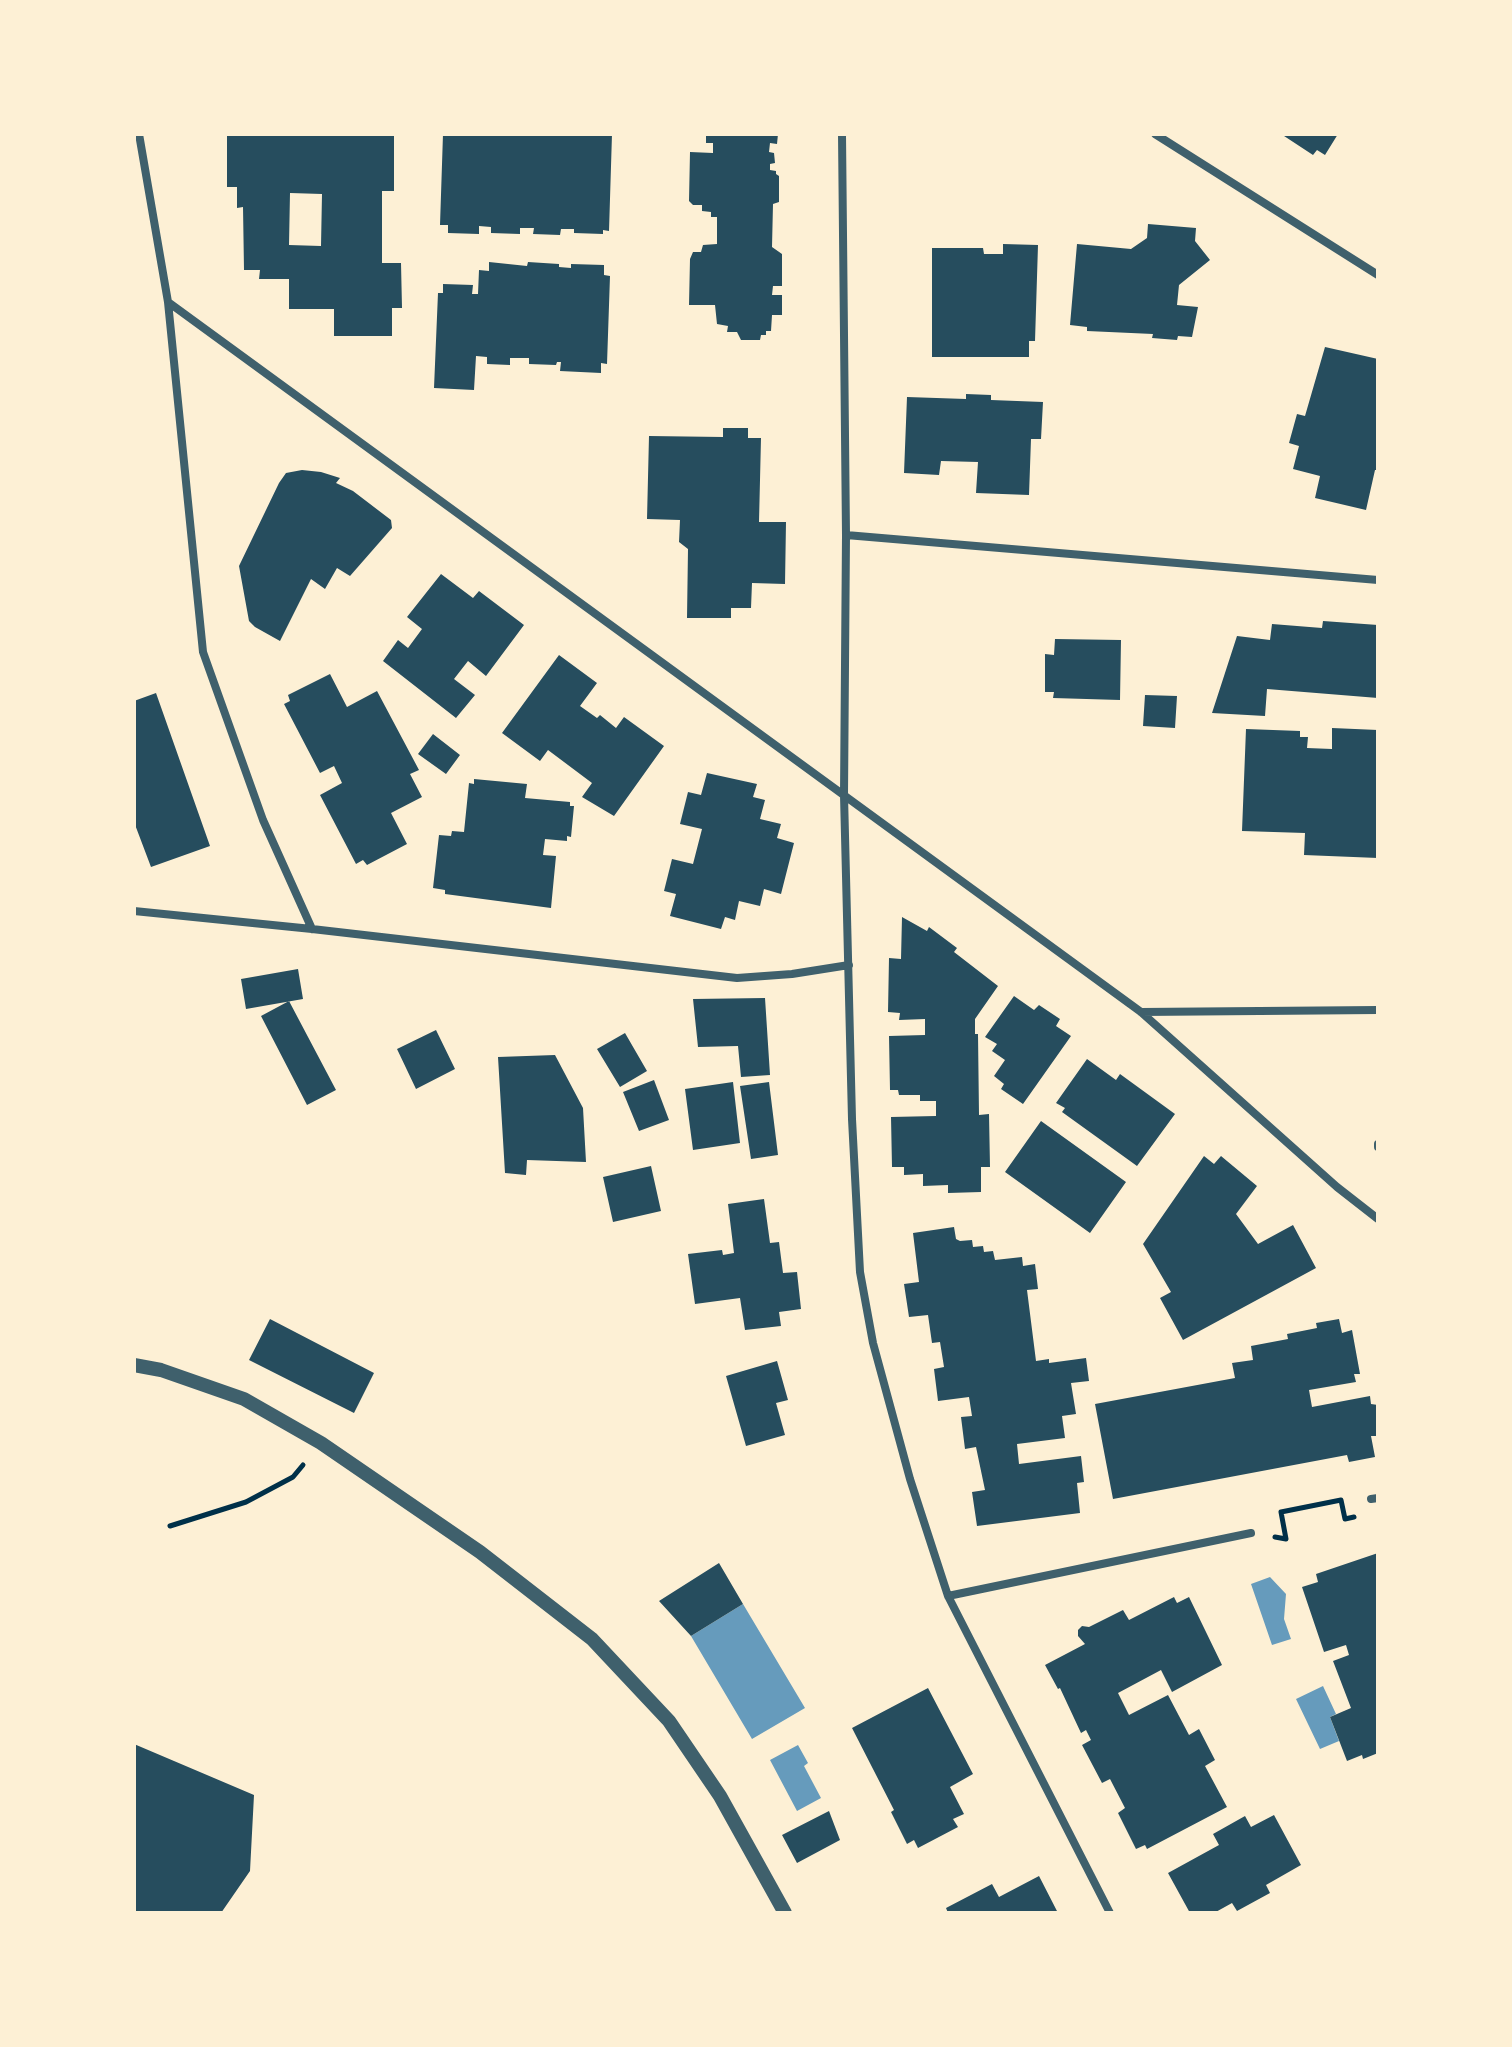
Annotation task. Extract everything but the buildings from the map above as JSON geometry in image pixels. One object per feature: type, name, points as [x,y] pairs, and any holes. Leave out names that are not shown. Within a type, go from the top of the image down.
[{"type":"street","points":[[139,134],[168,302],[203,652],[263,820],[312,929]]},
{"type":"street","points":[[842,134],[846,535],[844,795],[852,1119],[860,1272],[873,1343],[910,1479],[948,1596],[1110,1913]]},
{"type":"street","points":[[1155,134],[1378,275]]},
{"type":"street","points":[[168,302],[1141,1012],[1337,1187],[1378,1219]]},
{"type":"street","points":[[846,535],[1378,580]]},
{"type":"street","points":[[134,911],[737,978],[849,965]]},
{"type":"street","points":[[1141,1012],[1378,1010]]},
{"type":"street","points":[[134,1365],[161,1370],[244,1399],[321,1443],[480,1552],[602,1649],[669,1721],[720,1796],[785,1913]]},
{"type":"street","points":[[948,1596],[1251,1533]]},
{"type":"path","points":[[170,1526],[246,1502],[293,1477],[321,1443]]},
{"type":"path","points":[[1286,1539],[1281,1512],[1341,1500],[1345,1519],[1362,1515]]},
{"type":"water","points":[[1270,1577],[1286,1594],[1284,1619],[1291,1639],[1272,1645],[1251,1584]]},
{"type":"water","points":[[743,1604],[805,1708],[752,1739],[691,1636]]},
{"type":"water","points":[[1323,1686],[1336,1714],[1330,1717],[1339,1741],[1320,1749],[1296,1699]]},
{"type":"water","points":[[798,1745],[808,1763],[804,1766],[821,1798],[797,1811],[770,1760]]}]
